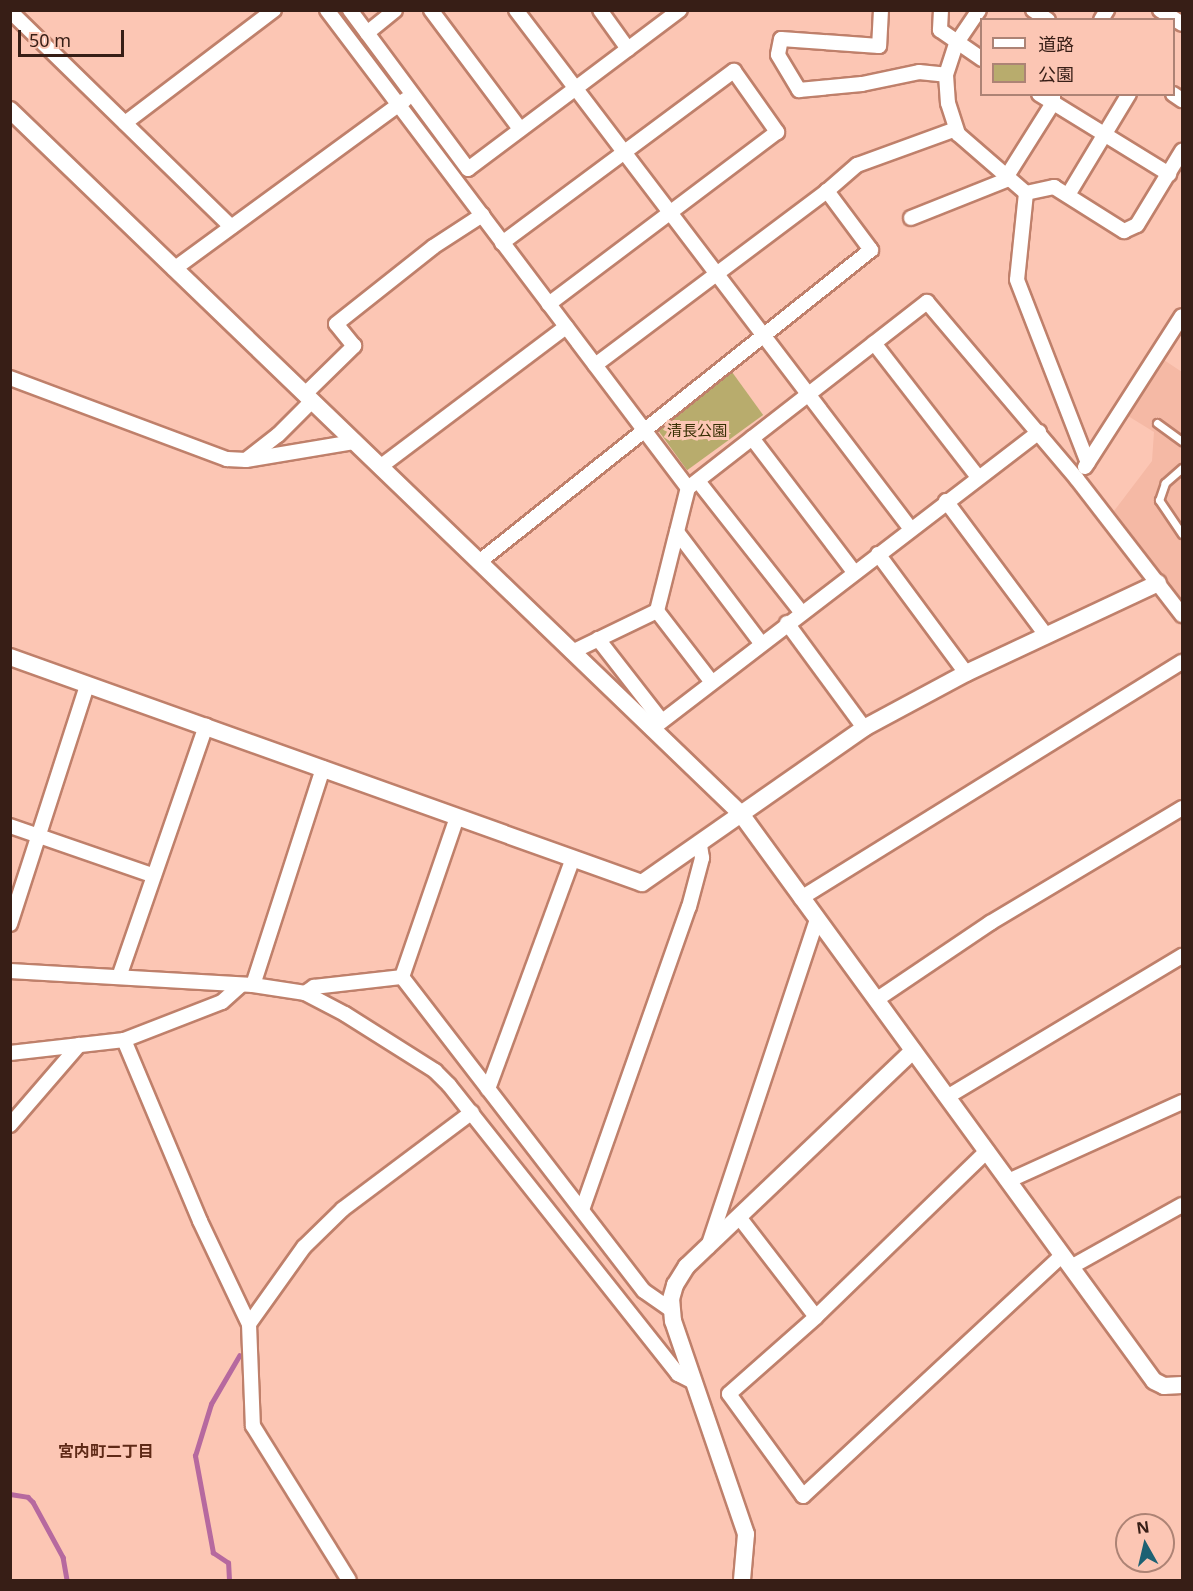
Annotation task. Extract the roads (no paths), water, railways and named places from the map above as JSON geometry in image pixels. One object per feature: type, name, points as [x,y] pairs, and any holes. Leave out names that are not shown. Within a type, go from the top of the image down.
[{"type":"street","points":[[125,123],[274,10]]},
{"type":"street","points":[[327,10],[645,431],[802,613]]},
{"type":"street","points":[[350,10],[468,169],[680,10]]},
{"type":"street","points":[[367,33],[395,10]]},
{"type":"street","points":[[431,10],[520,129]]},
{"type":"street","points":[[516,10],[809,392],[910,528]]},
{"type":"street","points":[[600,10],[628,49]]},
{"type":"street","points":[[881,10],[879,46],[781,39],[778,55],[799,90],[862,84],[919,72],[946,75]]},
{"type":"street","points":[[941,10],[940,30],[956,44],[980,58]]},
{"type":"street","points":[[979,10],[956,44],[946,75],[948,103],[956,129],[1026,193]]},
{"type":"street","points":[[1160,10],[1178,19]]},
{"type":"street","points":[[10,11],[231,226]]},
{"type":"street","points":[[502,243],[734,70],[777,132],[549,304]]},
{"type":"street","points":[[174,269],[412,95]]},
{"type":"street","points":[[1068,195],[1128,96]]},
{"type":"street","points":[[911,218],[1008,177],[1054,99],[1105,135],[1168,174]]},
{"type":"street","points":[[10,110],[572,652],[656,724],[741,814],[1154,1381],[1164,1386],[1182,1385]]},
{"type":"street","points":[[595,365],[720,276],[857,165],[956,129]]},
{"type":"street","points":[[1026,193],[1054,187],[1124,231],[1137,225],[1182,151]]},
{"type":"street","points":[[479,562],[871,250],[827,191]]},
{"type":"street","points":[[1026,193],[1017,280],[1088,463]]},
{"type":"street","points":[[246,460],[278,435],[354,346],[336,324],[433,247],[482,215]]},
{"type":"street","points":[[657,611],[677,532],[693,485],[927,302],[1039,432],[1182,615]]},
{"type":"street","points":[[1077,479],[1182,315]]},
{"type":"street","points":[[380,466],[566,327]]},
{"type":"street","points":[[874,343],[978,477]]},
{"type":"street","points":[[10,378],[227,459],[246,460],[354,442]]},
{"type":"street","points":[[656,724],[910,528],[1039,432]]},
{"type":"street","points":[[752,438],[854,572]]},
{"type":"street","points":[[946,501],[1046,635]]},
{"type":"street","points":[[677,532],[761,643]]},
{"type":"street","points":[[878,554],[966,673]]},
{"type":"street","points":[[10,657],[642,883],[700,846],[741,814],[864,728],[966,673],[1158,583]]},
{"type":"street","points":[[572,652],[657,611]]},
{"type":"street","points":[[657,611],[711,681]]},
{"type":"street","points":[[787,623],[864,728]]},
{"type":"street","points":[[598,639],[656,724]]},
{"type":"street","points":[[801,898],[1182,662]]},
{"type":"street","points":[[10,924],[87,685]]},
{"type":"street","points":[[119,977],[206,726]]},
{"type":"street","points":[[10,1053],[124,1040],[222,1002],[246,986],[323,768]]},
{"type":"street","points":[[876,1000],[990,923],[1182,808]]},
{"type":"street","points":[[402,977],[457,817]]},
{"type":"street","points":[[10,826],[154,876]]},
{"type":"street","points":[[582,1210],[689,907],[702,858],[700,846]]},
{"type":"street","points":[[488,1089],[573,858]]},
{"type":"street","points":[[707,1247],[817,919]]},
{"type":"street","points":[[947,1098],[1182,956]]},
{"type":"street","points":[[10,971],[246,986],[305,993],[435,1071],[472,1112],[678,1374],[692,1381]]},
{"type":"street","points":[[305,993],[314,987],[402,977]]},
{"type":"street","points":[[402,977],[644,1291],[670,1309]]},
{"type":"street","points":[[124,1040],[200,1221],[249,1324],[253,1426],[349,1581]]},
{"type":"street","points":[[10,1125],[79,1045]]},
{"type":"street","points":[[742,1581],[746,1534],[692,1381],[670,1309],[678,1277],[913,1051]]},
{"type":"street","points":[[1008,1181],[1182,1102]]},
{"type":"street","points":[[249,1324],[304,1247],[343,1209],[472,1112]]},
{"type":"street","points":[[987,1151],[816,1317],[729,1394],[803,1496],[1067,1261],[1182,1205]]},
{"type":"street","points":[[739,1217],[816,1317]]},
{"type":"lane","points":[[1157,423],[1182,441]]},
{"type":"lane","points":[[1182,468],[1165,483],[1159,500],[1182,534]]},
{"type":"waterway","points":[[229,1580],[228,1563],[213,1553],[195,1456],[211,1404],[239,1356]]},
{"type":"waterway","points":[[10,1494],[28,1497],[33,1502],[63,1557],[67,1580]]},
{"type":"district","name":"宮内町二丁目","points":[[106,1451]]},
{"type":"park label","name":"清長公園","points":[[697,431]]}]
